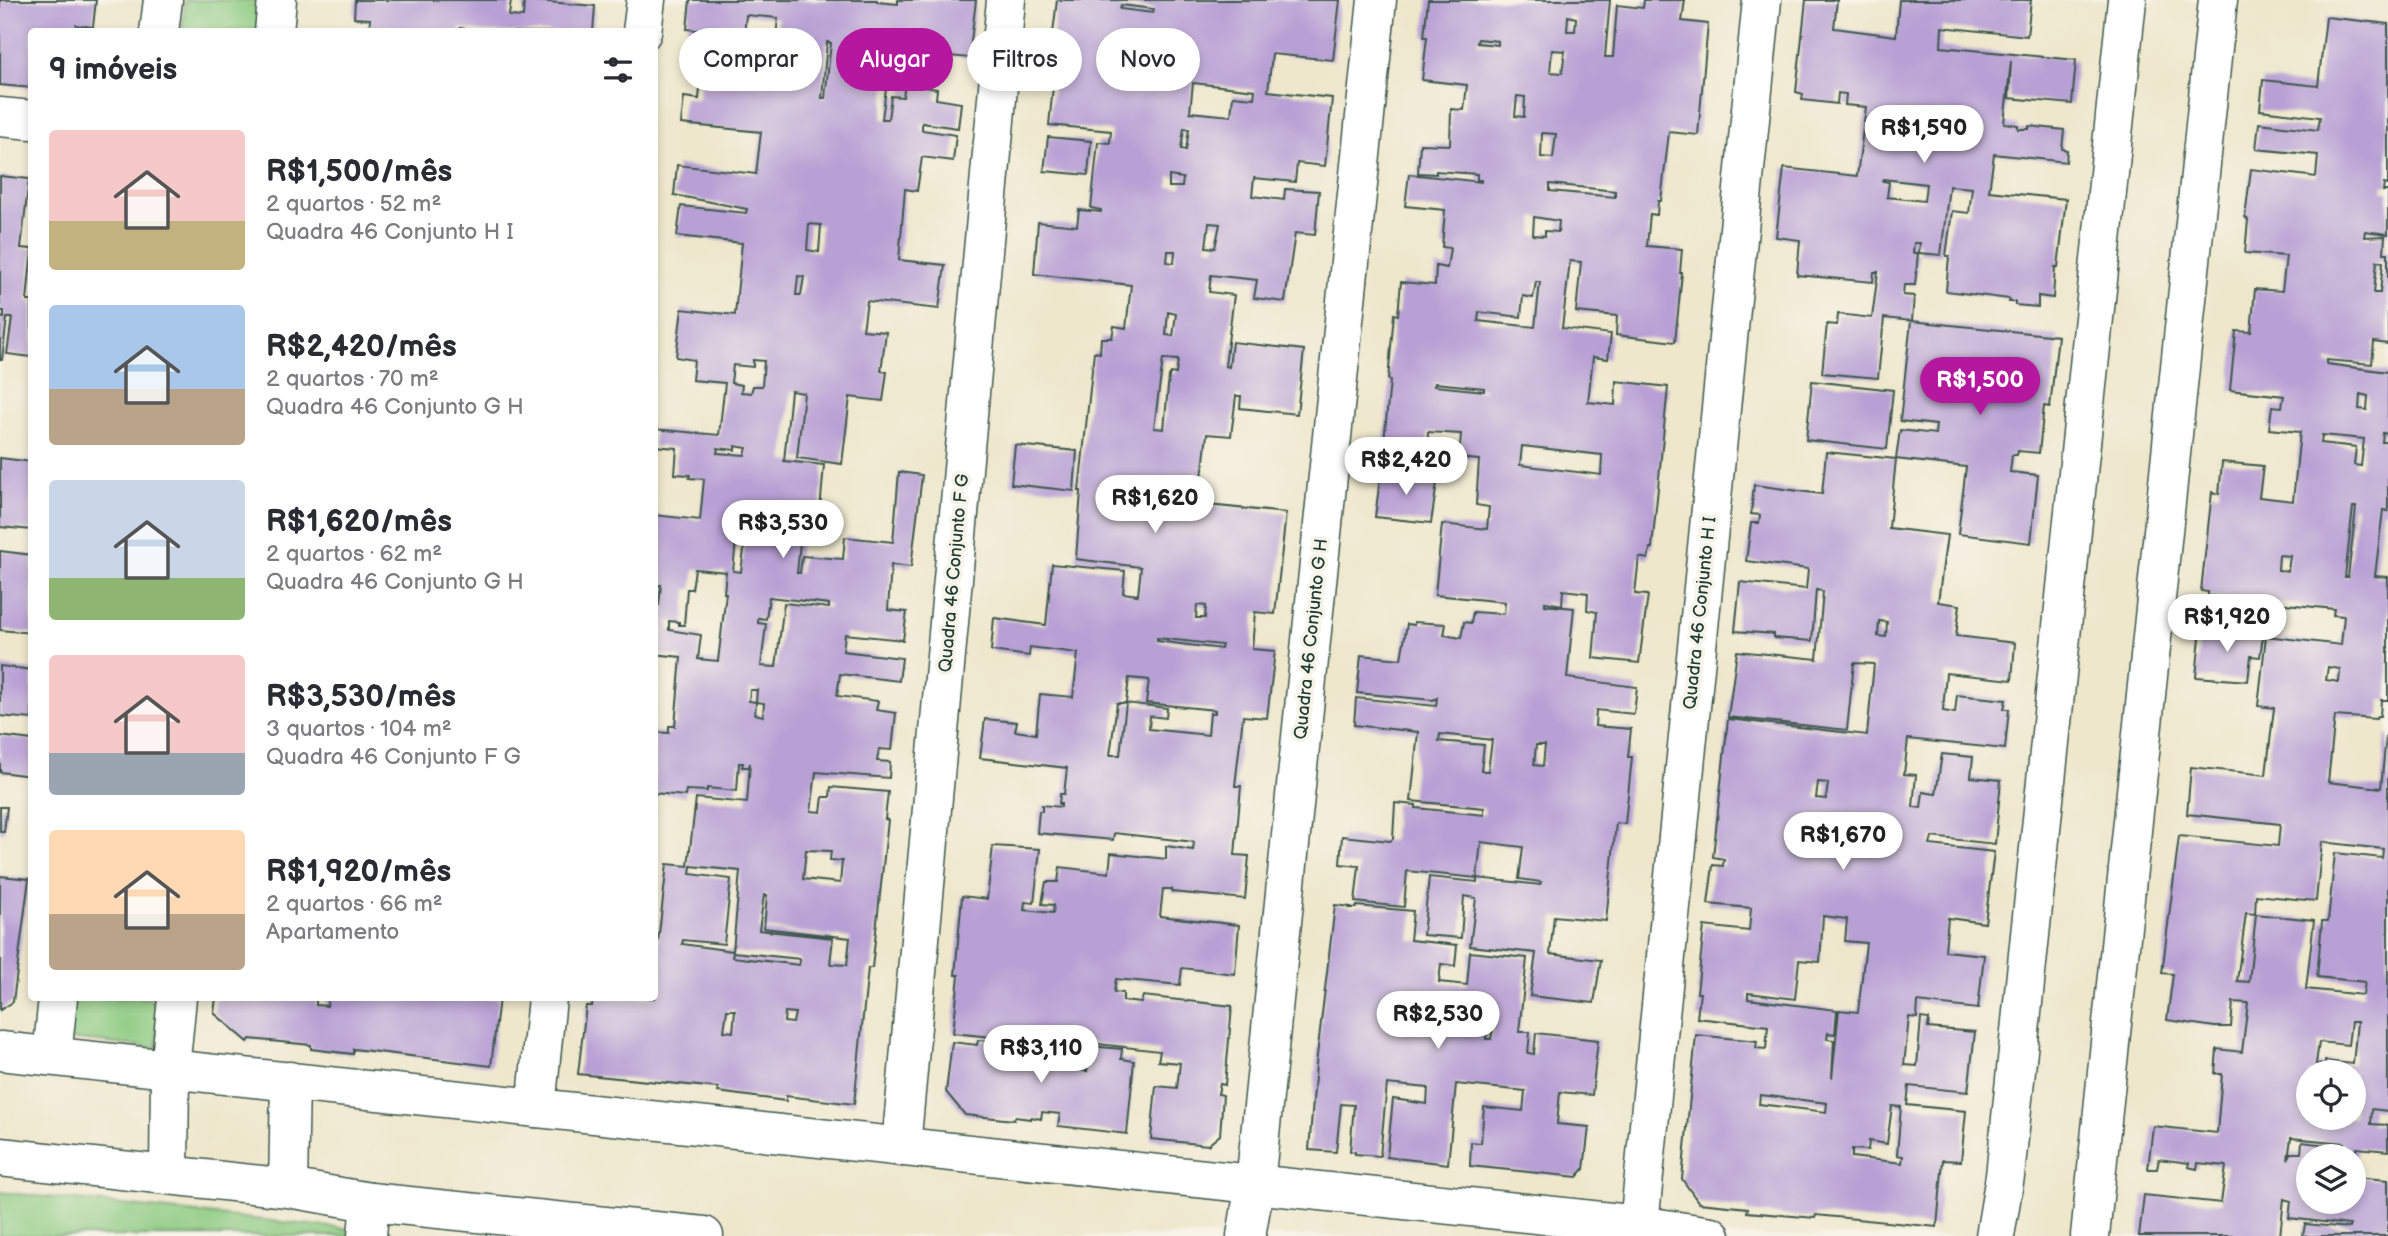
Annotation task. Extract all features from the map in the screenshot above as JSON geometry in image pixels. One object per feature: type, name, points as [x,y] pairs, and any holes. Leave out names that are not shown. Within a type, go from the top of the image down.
[{"type":"street","points":[[160,28],[163,0]]},
{"type":"street","points":[[274,28],[277,0]]},
{"type":"street","points":[[642,28],[646,0]]},
{"type":"street","name":"Quadra 46 Conjunto F G","points":[[901,1147],[1006,0]]},
{"type":"street","name":"Quadra 46 Conjunto G H","points":[[1246,1236],[1255,1184],[1377,0]]},
{"type":"street","name":"Quadra 46 Conjunto H I","points":[[1639,1225],[1762,0]]},
{"type":"street","points":[[1995,1236],[2007,1163],[2127,0]]},
{"type":"street","points":[[2090,1236],[2218,0]]},
{"type":"street","points":[[0,117],[28,120]]},
{"type":"street","points":[[52,1056],[58,1001]]},
{"type":"street","points":[[169,1175],[170,1069],[177,1001]]},
{"type":"street","points":[[536,1108],[547,1001]]},
{"type":"street","points":[[0,1051],[1639,1225],[1711,1236]]},
{"type":"street","points":[[288,1188],[290,1082]]},
{"type":"street","points":[[0,1157],[288,1188],[369,1219],[704,1236]]},
{"type":"green space","points":[[185,0],[262,0],[259,28],[182,28]]},
{"type":"green space","points":[[73,1001],[161,1001],[156,1048],[68,1039]]},
{"type":"green space","points":[[0,1192],[414,1236],[0,1236]]},
{"type":"building","points":[[0,0],[96,0],[93,27],[76,25],[76,28],[28,28],[28,88],[0,85]]},
{"type":"building","points":[[355,0],[511,0],[509,16],[523,17],[524,0],[595,6],[593,28],[369,28],[370,19],[354,18]]},
{"type":"building","points":[[690,0],[877,0],[898,4],[898,0],[976,0],[973,28],[967,28],[967,58],[953,56],[953,28],[836,28],[836,91],[886,91],[882,119],[888,119],[891,96],[903,97],[904,91],[937,91],[936,99],[961,103],[958,128],[922,123],[922,130],[956,135],[953,161],[922,157],[917,191],[905,189],[899,260],[945,265],[939,309],[867,301],[863,330],[886,332],[881,371],[887,372],[883,401],[850,397],[842,464],[797,458],[804,393],[791,391],[784,461],[824,465],[818,533],[801,532],[797,573],[800,573],[802,556],[843,559],[845,537],[893,542],[899,472],[922,475],[911,567],[891,565],[888,610],[907,612],[903,640],[845,634],[843,651],[902,658],[899,681],[840,674],[837,696],[878,701],[876,710],[896,713],[892,750],[879,749],[877,761],[890,762],[889,778],[816,772],[811,811],[821,812],[823,797],[830,797],[831,787],[888,792],[885,819],[888,820],[872,968],[868,968],[854,1104],[786,1096],[786,1101],[718,1092],[718,1088],[578,1074],[586,1006],[592,1006],[593,1001],[658,1001],[658,942],[667,864],[688,866],[696,798],[747,803],[750,763],[749,767],[742,767],[743,763],[739,763],[737,791],[707,788],[707,791],[686,790],[685,796],[658,793],[658,732],[669,733],[669,726],[675,726],[681,657],[658,654],[658,605],[661,585],[658,585],[658,515],[700,520],[704,479],[675,474],[677,448],[658,446],[658,429],[719,435],[725,383],[692,380],[694,360],[676,357],[682,309],[735,315],[742,243],[677,236],[681,206],[746,213],[747,209],[674,195],[677,165],[756,174],[761,132],[681,124],[684,97],[699,99],[700,91],[822,91],[822,28],[777,28],[778,18],[746,15],[745,28],[687,28]],"holes":[[[827,42],[831,43],[825,98],[822,98]],[[809,224],[821,225],[819,252],[807,250]],[[798,276],[804,277],[801,295],[796,295]],[[753,360],[764,361],[762,386],[753,386],[751,393],[741,392],[742,385],[731,383],[733,365],[753,367]],[[735,446],[747,448],[745,455],[717,453],[718,448],[735,450]],[[736,541],[745,543],[741,572],[733,571]],[[695,569],[726,572],[718,661],[698,659],[701,635],[669,630],[669,621],[684,625],[687,589],[692,589]],[[769,597],[829,604],[829,608],[784,603],[776,667],[761,666],[766,624],[758,623],[758,618],[766,619]],[[750,690],[757,690],[756,702],[749,701]],[[756,702],[764,703],[763,716],[755,714]],[[806,850],[831,851],[830,860],[842,861],[840,883],[803,879]],[[691,866],[740,871],[733,951],[682,944],[683,940],[724,944],[731,879],[690,874]],[[764,895],[767,895],[764,928],[850,938],[847,965],[830,964],[833,938],[759,930]],[[733,952],[800,959],[799,965],[732,957]],[[727,1010],[735,1010],[733,1032],[724,1031]],[[785,1012],[795,1013],[793,1023],[784,1022]]]},
{"type":"building","points":[[1057,0],[1340,0],[1333,60],[1272,54],[1268,91],[1332,98],[1325,166],[1297,163],[1295,182],[1254,178],[1252,196],[1284,200],[1285,189],[1319,191],[1315,235],[1295,233],[1285,302],[1254,298],[1257,280],[1211,275],[1209,292],[1234,295],[1225,366],[1229,367],[1232,342],[1304,350],[1297,414],[1240,408],[1241,396],[1236,396],[1231,436],[1207,434],[1199,504],[1286,513],[1275,614],[1255,612],[1252,649],[1275,651],[1267,718],[1243,716],[1235,786],[1241,786],[1235,855],[1249,856],[1245,899],[1163,889],[1160,916],[1239,925],[1235,974],[1182,968],[1180,985],[1116,979],[1114,992],[1123,993],[1123,1001],[1141,1003],[1143,996],[1232,1006],[1225,1085],[1220,1084],[1218,1094],[1223,1095],[1220,1135],[1208,1145],[1151,1139],[1156,1086],[1177,1088],[1180,1063],[1158,1061],[1160,1051],[1090,1043],[1089,1047],[953,1033],[959,975],[955,975],[962,896],[987,899],[993,846],[1040,849],[1034,903],[1025,902],[1024,910],[1053,913],[1054,905],[1042,904],[1046,882],[1058,882],[1060,867],[1109,873],[1111,853],[1166,859],[1166,846],[1193,850],[1194,842],[1114,833],[1113,840],[1037,833],[1042,805],[1061,807],[1060,794],[1064,794],[1067,768],[980,758],[985,719],[1017,722],[1015,731],[1036,734],[1040,694],[1073,697],[1078,653],[1030,647],[1029,656],[991,651],[994,618],[1046,625],[1052,564],[1125,571],[1123,593],[1138,595],[1141,567],[1076,559],[1079,491],[1094,352],[1100,353],[1101,338],[1112,338],[1114,326],[1126,328],[1131,285],[1034,274],[1038,222],[1077,226],[1079,210],[1101,212],[1091,208],[1098,142],[1110,143],[1111,131],[1049,125],[1053,91],[1082,91],[1082,28],[1054,28]],"holes":[[[1121,5],[1154,9],[1153,13],[1120,9]],[[1184,128],[1189,129],[1186,150],[1181,149]],[[1169,176],[1183,178],[1182,187],[1169,187]],[[1209,223],[1220,224],[1215,248],[1206,247]],[[1168,251],[1175,251],[1174,263],[1167,262]],[[1168,312],[1176,314],[1173,336],[1166,335]],[[1163,359],[1178,360],[1176,374],[1171,373],[1169,376],[1164,429],[1154,428]],[[1197,605],[1206,606],[1205,618],[1196,618]],[[1157,638],[1222,645],[1221,649],[1157,641]],[[1129,678],[1149,680],[1146,703],[1215,710],[1215,713],[1210,713],[1208,735],[1149,729],[1150,716],[1166,718],[1167,708],[1126,703]],[[1117,703],[1126,703],[1120,755],[1110,755]]]},
{"type":"building","points":[[1428,0],[1610,0],[1605,57],[1613,57],[1617,5],[1643,8],[1644,0],[1685,0],[1682,21],[1708,24],[1698,135],[1669,132],[1661,201],[1658,201],[1657,215],[1650,214],[1647,246],[1682,249],[1675,342],[1616,335],[1617,316],[1576,312],[1581,262],[1570,261],[1562,328],[1611,334],[1608,359],[1593,357],[1588,402],[1615,405],[1616,381],[1668,387],[1652,548],[1648,559],[1639,557],[1635,594],[1648,595],[1639,663],[1593,658],[1597,612],[1587,610],[1588,593],[1563,590],[1562,605],[1545,602],[1545,605],[1574,608],[1567,678],[1637,687],[1634,714],[1596,710],[1595,726],[1631,729],[1628,757],[1632,757],[1625,824],[1616,823],[1606,921],[1554,916],[1550,954],[1601,960],[1594,1003],[1530,996],[1536,953],[1470,946],[1476,898],[1464,896],[1461,938],[1423,935],[1429,877],[1477,882],[1477,878],[1407,871],[1404,907],[1355,902],[1359,866],[1340,864],[1342,836],[1390,841],[1393,839],[1395,803],[1416,805],[1416,808],[1484,815],[1484,808],[1411,801],[1418,732],[1354,725],[1356,698],[1436,706],[1437,698],[1433,700],[1357,693],[1361,655],[1401,659],[1407,624],[1446,624],[1444,635],[1461,638],[1464,622],[1471,623],[1473,612],[1504,614],[1505,602],[1435,595],[1442,524],[1487,529],[1489,507],[1476,505],[1479,460],[1459,458],[1461,434],[1428,432],[1427,455],[1383,452],[1394,314],[1398,315],[1401,282],[1435,285],[1436,266],[1447,268],[1450,248],[1442,247],[1445,210],[1405,206],[1409,174],[1481,182],[1477,180],[1477,174],[1436,171],[1436,174],[1418,173],[1420,144],[1450,145],[1451,109],[1464,110],[1467,85],[1422,80],[1427,37],[1424,37]],"holes":[[[1568,16],[1576,18],[1575,31],[1567,31]],[[1478,39],[1498,41],[1498,45],[1477,43]],[[1552,50],[1565,51],[1562,73],[1550,72]],[[1517,96],[1525,97],[1524,117],[1515,116]],[[1542,133],[1556,134],[1553,158],[1541,157]],[[1550,184],[1615,191],[1615,197],[1550,191]],[[1534,217],[1559,221],[1558,232],[1545,231],[1545,236],[1533,235]],[[1536,282],[1540,282],[1535,327],[1478,321],[1479,312],[1521,317],[1523,296],[1533,298]],[[1435,383],[1484,388],[1484,391],[1434,386]],[[1522,446],[1602,455],[1601,475],[1520,465]],[[1440,734],[1492,740],[1488,771],[1481,771],[1484,745],[1439,741]],[[1536,745],[1545,745],[1543,766],[1534,765]],[[1481,842],[1523,847],[1519,879],[1541,882],[1540,885],[1477,878]]]},
{"type":"building","points":[[1806,0],[1837,0],[1834,28],[1896,36],[1899,0],[2031,0],[2027,36],[1942,27],[1941,47],[2076,60],[2072,104],[2009,98],[2011,61],[2004,123],[2018,125],[2018,129],[2029,129],[2029,126],[2064,130],[2062,149],[2067,150],[2066,162],[1994,154],[1989,191],[2066,199],[2053,298],[2038,296],[2038,307],[2015,305],[2015,302],[2009,302],[2010,299],[1946,291],[1949,256],[1946,256],[1952,211],[1969,213],[1972,188],[1949,186],[1941,255],[1919,253],[1920,243],[1914,243],[1913,253],[1918,253],[1915,285],[1904,285],[1903,295],[1914,296],[1912,321],[1884,318],[1878,378],[1822,373],[1827,324],[1837,325],[1838,314],[1872,318],[1878,272],[1874,272],[1873,282],[1797,275],[1800,240],[1776,237],[1784,168],[1857,176],[1866,107],[1845,105],[1846,94],[1838,93],[1837,104],[1802,100],[1803,94],[1796,92]],"holes":[[[1882,181],[1926,184],[1924,201],[1887,197],[1889,182]]]},
{"type":"building","points":[[2326,17],[2388,24],[2388,185],[2384,184],[2383,191],[2388,191],[2388,234],[2365,231],[2364,237],[2385,236],[2384,253],[2388,253],[2388,344],[2374,342],[2372,364],[2327,360],[2327,364],[2388,372],[2388,434],[2383,433],[2382,442],[2388,442],[2388,511],[2383,510],[2375,576],[2388,577],[2388,700],[2381,700],[2380,716],[2376,719],[2335,716],[2328,782],[2381,788],[2388,736],[2388,1111],[2372,1109],[2371,1124],[2388,1125],[2388,1151],[2366,1149],[2366,1144],[2291,1138],[2288,1160],[2291,1153],[2296,1153],[2296,1214],[2366,1214],[2366,1178],[2388,1180],[2388,1236],[2303,1236],[2305,1224],[2349,1228],[2350,1225],[2289,1218],[2291,1201],[2284,1199],[2280,1236],[2139,1236],[2144,1195],[2221,1203],[2226,1166],[2198,1163],[2197,1169],[2188,1167],[2189,1163],[2159,1159],[2157,1169],[2148,1169],[2153,1126],[2217,1133],[2222,1074],[2215,1074],[2217,1049],[2242,1052],[2248,1003],[2233,1002],[2231,1027],[2167,1020],[2173,974],[2162,973],[2179,836],[2278,846],[2280,824],[2187,814],[2191,767],[2266,775],[2274,708],[2258,706],[2266,636],[2341,645],[2344,616],[2333,615],[2334,609],[2208,596],[2208,592],[2201,591],[2212,492],[2219,494],[2222,462],[2263,466],[2259,497],[2293,501],[2300,432],[2269,429],[2272,406],[2282,407],[2284,396],[2230,390],[2236,331],[2251,332],[2255,289],[2282,291],[2286,256],[2245,253],[2248,220],[2245,217],[2251,169],[2316,177],[2318,155],[2256,149],[2259,123],[2318,130],[2320,117],[2260,110],[2263,80],[2318,86]],"holes":[[[2377,261],[2383,262],[2380,293],[2374,293]],[[2360,394],[2368,396],[2367,410],[2359,409]],[[2322,435],[2364,439],[2361,466],[2354,465],[2356,447],[2321,443]],[[2353,507],[2356,507],[2348,577],[2345,577]],[[2279,555],[2290,556],[2288,571],[2278,570]],[[2328,667],[2340,669],[2339,682],[2326,680]],[[2322,842],[2383,849],[2382,858],[2335,853],[2328,921],[2322,921],[2317,977],[2365,982],[2363,995],[2306,989],[2314,920],[2256,914],[2249,982],[2237,981],[2246,913],[2255,914],[2256,895],[2316,901]]]},
{"type":"building","points":[[1048,137],[1091,141],[1088,175],[1044,171]]},
{"type":"building","points":[[0,176],[28,179],[21,248],[28,249],[28,357],[7,354],[12,318],[7,318],[0,360],[0,317],[4,318],[4,311],[0,311]]},
{"type":"building","points":[[1911,321],[2058,336],[2050,407],[2044,406],[2039,453],[2018,451],[2017,455],[2012,455],[2010,472],[2038,475],[2031,543],[1958,534],[1966,467],[1896,459],[1900,430],[1935,434],[1936,425],[1900,421]]},
{"type":"building","points":[[1812,381],[1893,390],[1887,449],[1806,440]]},
{"type":"building","points":[[1015,445],[1077,451],[1074,491],[1011,484]]},
{"type":"building","points":[[1826,452],[1896,459],[1889,528],[1947,535],[1938,602],[1960,605],[1956,636],[2015,643],[2012,680],[1946,673],[1943,711],[1955,713],[1957,695],[2006,700],[2004,709],[2009,709],[2005,749],[1908,739],[1904,774],[1916,775],[1913,807],[1921,808],[1923,792],[1936,794],[1942,754],[1973,757],[1971,777],[2001,780],[1995,844],[1932,837],[1930,845],[1994,852],[1985,923],[1948,918],[1945,951],[1984,955],[1978,1009],[1918,1002],[1917,1018],[1909,1017],[1904,1065],[1917,1066],[1921,1018],[1929,1019],[1928,1028],[1975,1032],[1968,1092],[1909,1086],[1907,1105],[1966,1111],[1961,1161],[1943,1160],[1937,1227],[1816,1215],[1815,1218],[1747,1212],[1748,1208],[1699,1203],[1682,1179],[1696,1035],[1757,1041],[1756,1048],[1766,1049],[1768,1026],[1697,1018],[1704,926],[1749,931],[1751,908],[1708,904],[1713,865],[1723,866],[1724,859],[1713,857],[1728,719],[1867,735],[1874,664],[1854,663],[1847,730],[1728,717],[1737,651],[1817,659],[1823,591],[1816,590],[1812,641],[1735,631],[1740,582],[1806,589],[1808,569],[1746,561],[1751,523],[1759,523],[1760,515],[1751,514],[1754,485],[1822,494]],"holes":[[[1879,621],[1887,622],[1886,637],[1878,636]],[[1818,782],[1828,783],[1826,799],[1816,798]],[[1824,832],[1856,835],[1855,843],[1823,840]],[[1823,916],[1847,919],[1845,941],[1866,943],[1858,1012],[1839,1010],[1832,1078],[1834,1040],[1827,1039],[1828,1033],[1835,1034],[1837,1010],[1748,999],[1748,993],[1795,999],[1799,960],[1820,962]],[[1760,1095],[1827,1103],[1826,1112],[1759,1104]],[[1892,1106],[1901,1107],[1897,1155],[1903,1156],[1902,1163],[1852,1157],[1852,1149],[1868,1150],[1869,1141],[1887,1144]]]},
{"type":"building","points":[[0,458],[28,462],[28,530],[0,527]]},
{"type":"building","points":[[1381,471],[1438,476],[1431,523],[1375,517]]},
{"type":"building","points":[[0,551],[28,554],[28,633],[0,630]]},
{"type":"building","points":[[2201,628],[2263,636],[2260,657],[2251,656],[2248,681],[2196,677]]},
{"type":"building","points":[[0,666],[28,670],[28,719],[0,716]]},
{"type":"building","points":[[0,736],[28,740],[28,776],[0,772]]},
{"type":"building","points":[[0,807],[7,807],[4,832],[0,832]]},
{"type":"building","points":[[0,876],[28,879],[13,1002],[0,1010]]},
{"type":"building","points":[[1335,905],[1413,911],[1410,940],[1457,945],[1455,966],[1441,964],[1439,982],[1467,985],[1470,952],[1527,958],[1519,1032],[1530,1032],[1528,1053],[1534,1054],[1536,1033],[1598,1040],[1592,1095],[1560,1092],[1557,1124],[1589,1127],[1584,1169],[1577,1177],[1470,1166],[1471,1142],[1481,1143],[1484,1107],[1523,1111],[1525,1091],[1456,1084],[1448,1164],[1387,1157],[1393,1099],[1427,1104],[1428,1088],[1387,1084],[1380,1156],[1355,1154],[1350,1151],[1354,1105],[1341,1104],[1336,1152],[1309,1150],[1316,1064]],"holes":[[[1420,1022],[1439,1024],[1438,1032],[1419,1029]],[[1487,1028],[1493,1028],[1491,1039],[1486,1039]]]},
{"type":"building","points":[[216,1001],[316,1001],[316,1005],[327,1006],[328,1001],[499,1001],[491,1066],[353,1049],[353,1054],[311,1049],[311,1045],[250,1039],[248,1042],[214,1013]]},
{"type":"building","points":[[978,1040],[1022,1044],[1022,1051],[1066,1054],[1065,1068],[1087,1071],[1089,1046],[1122,1049],[1121,1059],[1134,1061],[1127,1134],[1058,1126],[1060,1114],[1042,1112],[1041,1119],[1015,1117],[1014,1120],[965,1115],[946,1092],[952,1042],[977,1045]]}]
